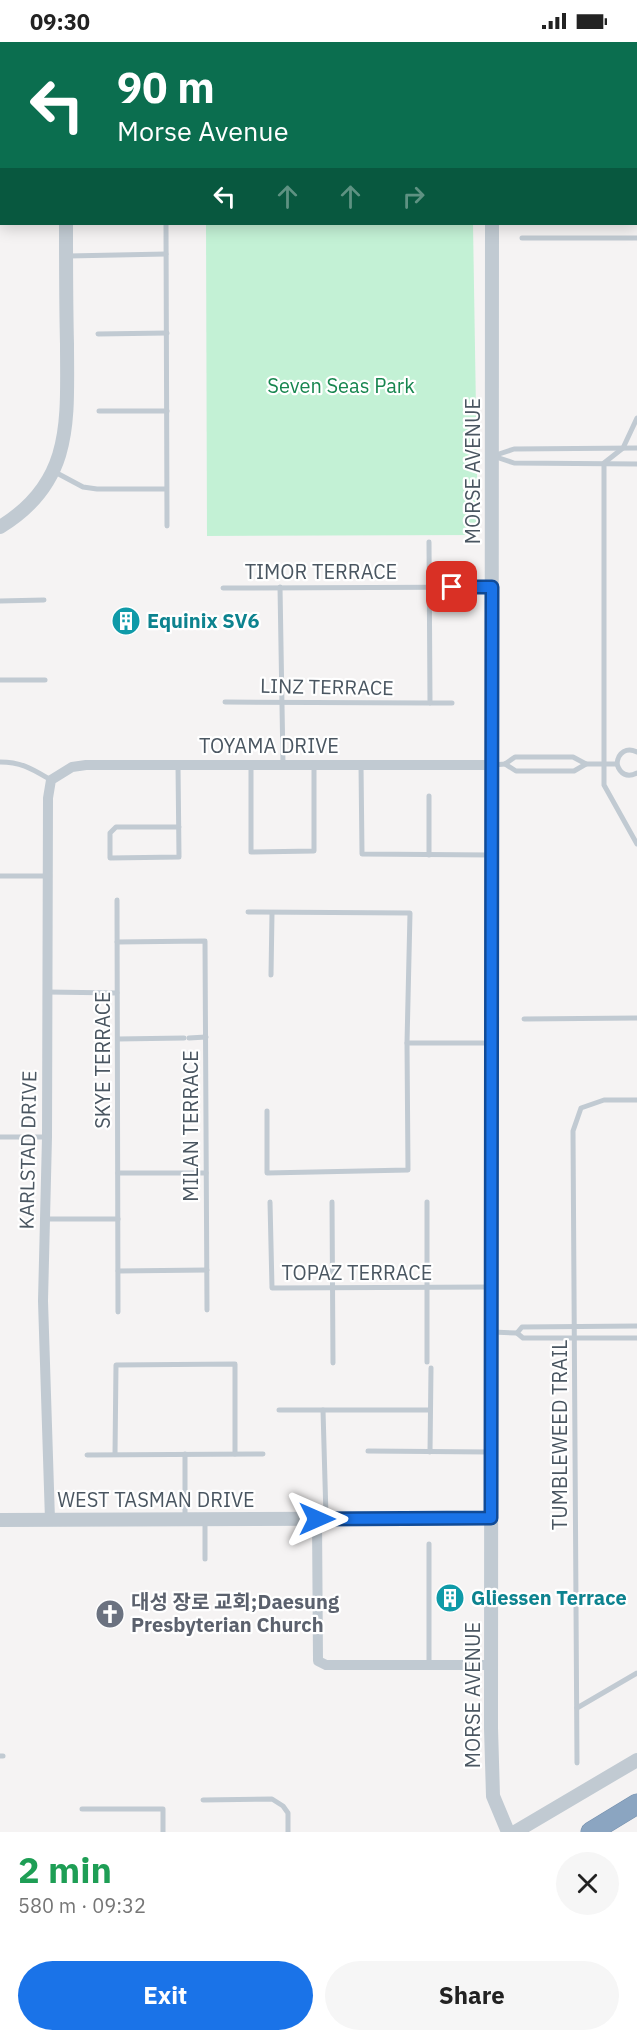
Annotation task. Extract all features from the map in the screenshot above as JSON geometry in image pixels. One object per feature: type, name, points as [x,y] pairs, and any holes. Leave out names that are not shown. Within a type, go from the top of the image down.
[{"type":"highway","points":[[591,1832],[637,1804]]},
{"type":"street","points":[[0,527],[30,504],[53,471],[64,440],[66,423],[66,225]]},
{"type":"street","name":"MORSE AVENUE","points":[[492,225],[492,587],[498,765],[492,855],[493,1796],[508,1832]]},
{"type":"street","name":"TOYAMA DRIVE","points":[[51,780],[72,767],[86,765],[498,765]]},
{"type":"street","name":"KARLSTAD DRIVE","points":[[50,1520],[43,1301],[47,1137],[48,798],[51,780]]},
{"type":"street","name":"WEST TASMAN DRIVE","points":[[0,1520],[491,1518]]},
{"type":"street","points":[[321,1519],[318,1661],[326,1665],[492,1665]]},
{"type":"street","points":[[515,1832],[637,1760]]},
{"type":"lane","points":[[166,225],[167,526]]},
{"type":"lane","points":[[522,238],[637,238]]},
{"type":"lane","points":[[66,256],[166,254]]},
{"type":"lane","points":[[98,334],[167,333]]},
{"type":"lane","points":[[99,411],[167,411]]},
{"type":"lane","points":[[604,463],[622,448],[637,418]]},
{"type":"lane","points":[[493,456],[514,449],[637,448]]},
{"type":"lane","points":[[493,456],[514,463],[637,464]]},
{"type":"lane","points":[[604,463],[604,784],[637,844]]},
{"type":"lane","points":[[53,471],[83,487],[166,489]]},
{"type":"lane","points":[[429,542],[430,703]]},
{"type":"lane","points":[[280,587],[283,764]]},
{"type":"lane","name":"TIMOR TERRACE","points":[[223,588],[492,587]]},
{"type":"lane","points":[[0,601],[44,600]]},
{"type":"lane","points":[[0,681],[45,680]]},
{"type":"lane","name":"LINZ TERRACE","points":[[225,702],[282,700],[452,703]]},
{"type":"lane","points":[[637,752],[630,750],[623,752],[619,755],[617,764],[620,772],[628,776],[637,773]]},
{"type":"lane","points":[[498,765],[515,757],[573,757],[586,764]]},
{"type":"lane","points":[[0,762],[15,762],[24,765],[51,780]]},
{"type":"lane","points":[[251,764],[251,852],[282,852],[314,851],[314,764]]},
{"type":"lane","points":[[361,764],[362,854],[492,855]]},
{"type":"lane","points":[[498,765],[516,771],[574,771],[586,764],[617,764]]},
{"type":"lane","points":[[178,765],[179,827],[179,857],[110,858],[110,833],[116,827],[179,827]]},
{"type":"lane","points":[[429,796],[429,855]]},
{"type":"lane","points":[[0,876],[48,876]]},
{"type":"lane","name":"SKYE TERRACE","points":[[117,900],[118,1312]]},
{"type":"lane","points":[[248,912],[410,913],[407,1043],[408,1170],[267,1173],[267,1111]]},
{"type":"lane","points":[[271,975],[272,913]]},
{"type":"lane","name":"MILAN TERRACE","points":[[117,942],[205,941],[207,1310]]},
{"type":"lane","points":[[46,992],[117,993]]},
{"type":"lane","points":[[524,1019],[637,1018]]},
{"type":"lane","points":[[118,1038],[206,1037]]},
{"type":"lane","points":[[407,1043],[492,1043]]},
{"type":"lane","name":"TUMBLEWEED TRAIL","points":[[577,1763],[573,1131],[582,1108],[604,1100],[637,1100]]},
{"type":"lane","points":[[0,1137],[47,1137]]},
{"type":"lane","points":[[118,1173],[206,1173]]},
{"type":"lane","name":"TOPAZ TERRACE","points":[[270,1202],[272,1288],[492,1287]]},
{"type":"lane","points":[[332,1202],[333,1364]]},
{"type":"lane","points":[[427,1202],[430,1452]]},
{"type":"lane","points":[[46,1219],[118,1219]]},
{"type":"lane","points":[[118,1272],[207,1270]]},
{"type":"lane","points":[[517,1333],[522,1327],[637,1326]]},
{"type":"lane","points":[[492,1332],[517,1333],[523,1338],[637,1338]]},
{"type":"lane","points":[[115,1455],[116,1365],[235,1364],[236,1454]]},
{"type":"lane","points":[[279,1410],[430,1410]]},
{"type":"lane","points":[[321,1519],[323,1410]]},
{"type":"lane","points":[[368,1451],[491,1452]]},
{"type":"lane","points":[[184,1519],[185,1454]]},
{"type":"lane","points":[[87,1455],[263,1454]]},
{"type":"lane","points":[[205,1519],[205,1560]]},
{"type":"lane","points":[[429,1544],[429,1665]]},
{"type":"lane","points":[[577,1708],[637,1673]]},
{"type":"lane","points":[[203,1800],[272,1799],[283,1806],[288,1814],[288,1832]]},
{"type":"lane","points":[[82,1809],[163,1809],[163,1832]]},
{"type":"green space","name":"Seven Seas Park","points":[[206,225],[473,225],[478,535],[207,536]]},
{"type":"place","name":"Equinix SV6","points":[[126,621]]},
{"type":"place","name":"Gliessen Terrace","points":[[450,1598]]},
{"type":"place","name":"대성 장로 교회;Daesung Presbyterian Church","points":[[110,1614]]},
{"type":"route","points":[[317,1519],[491,1518],[492,587],[452,587]]}]
